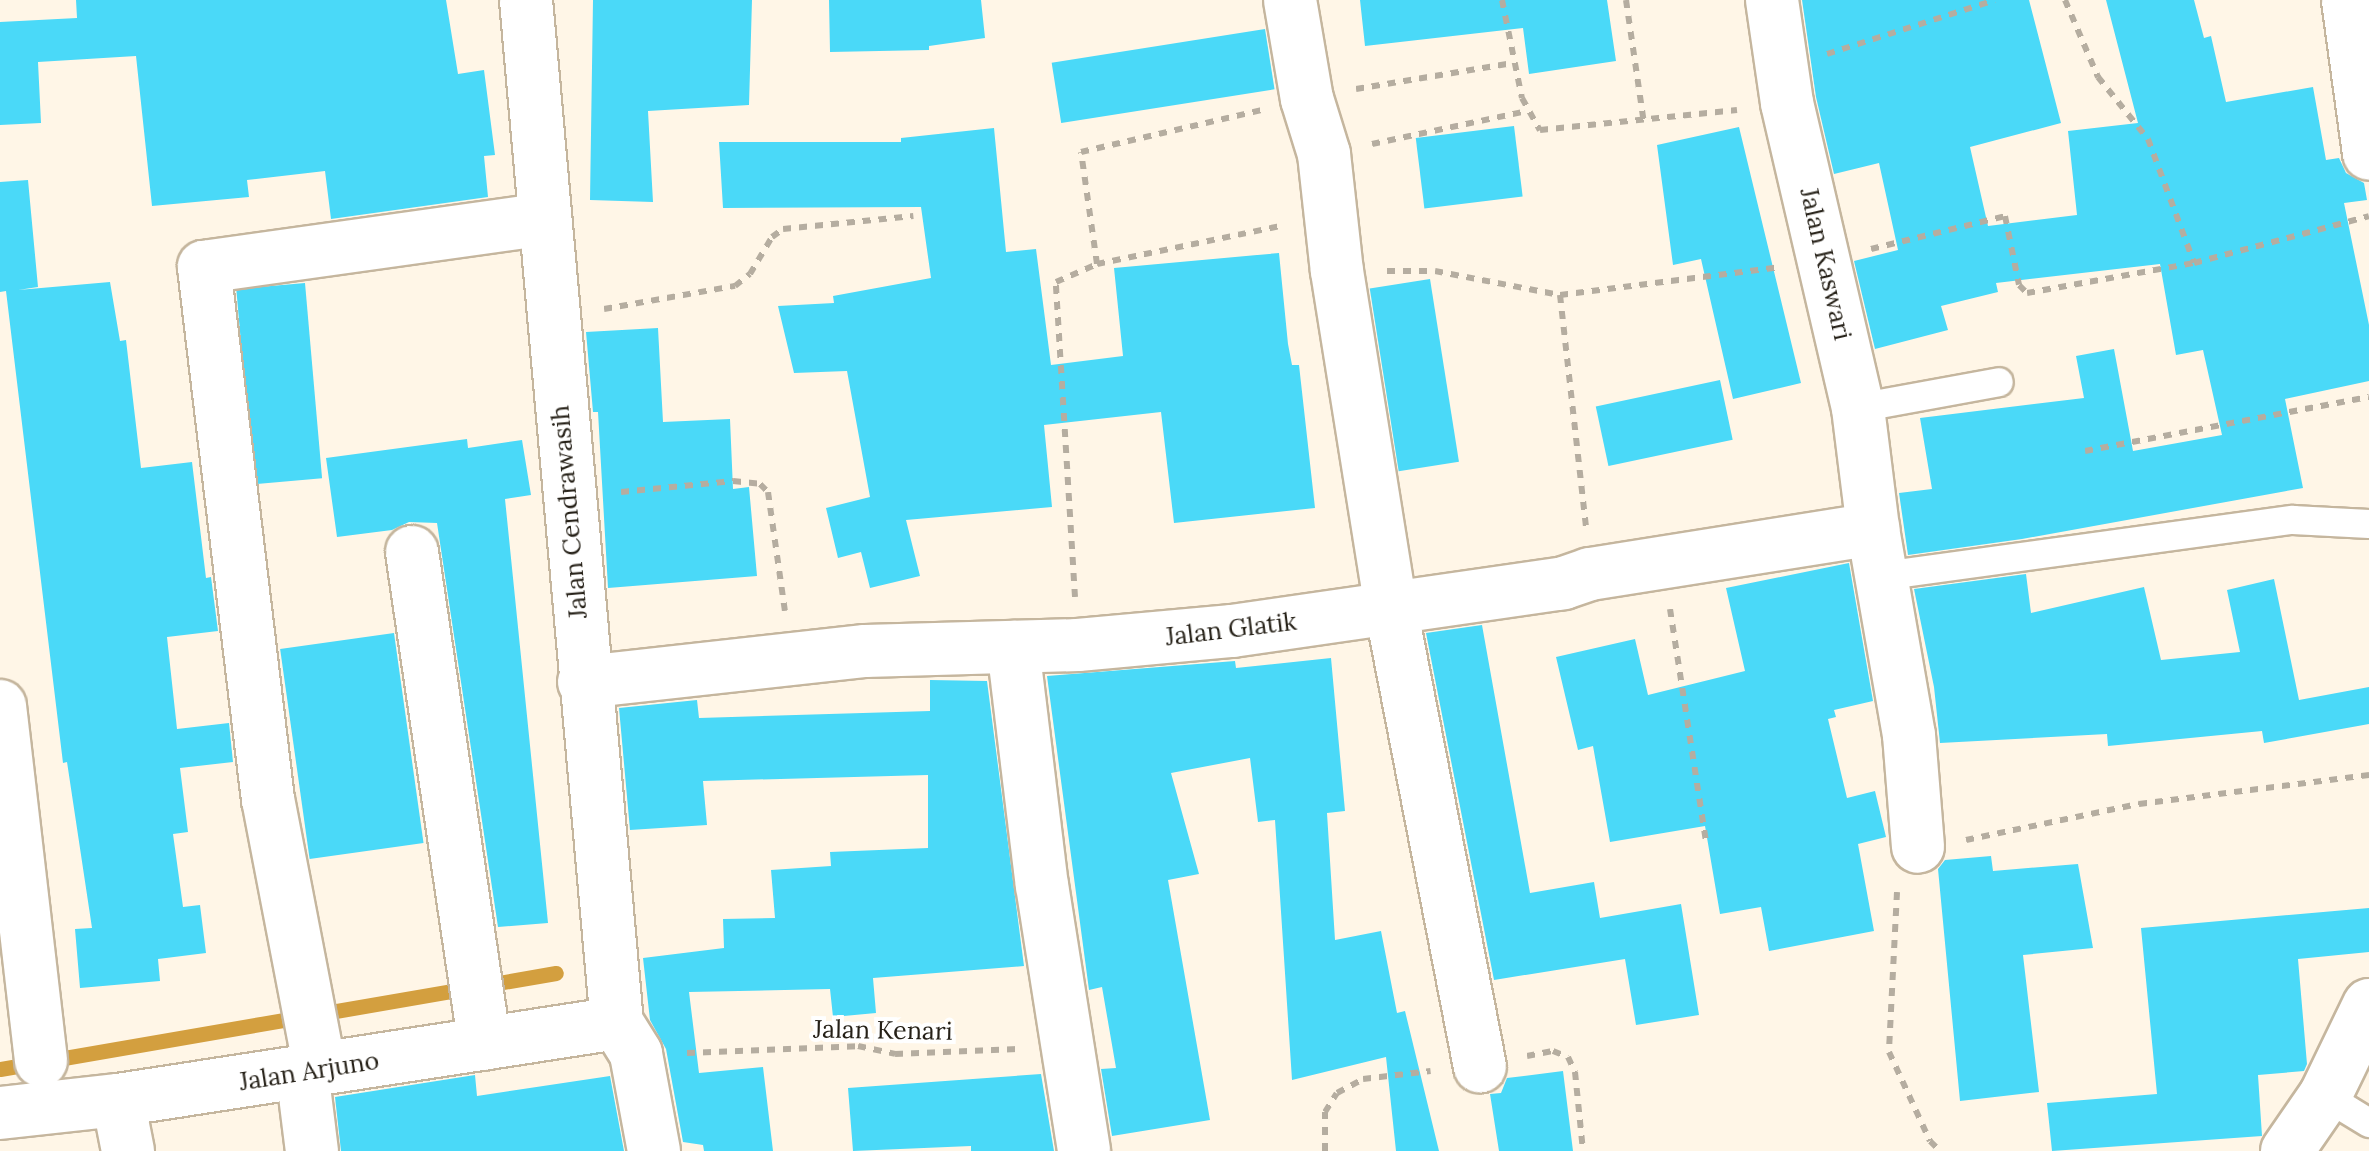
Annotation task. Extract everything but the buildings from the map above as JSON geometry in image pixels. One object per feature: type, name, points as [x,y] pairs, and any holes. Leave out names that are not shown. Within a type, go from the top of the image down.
[{"type":"street","name":"Jalan Cendrawasih","points":[[526,0],[584,682],[626,1039],[654,1151]]},
{"type":"street","points":[[1290,0],[1308,99],[1324,154],[1336,271],[1390,608],[1480,1066]]},
{"type":"street","name":"Jalan Kaswari","points":[[1772,0],[1785,86],[1858,408],[1910,735],[1918,847]]},
{"type":"street","points":[[2348,0],[2369,154]]},
{"type":"street","points":[[312,1151],[311,1070],[268,800],[204,267],[544,219]]},
{"type":"street","points":[[412,552],[485,1044]]},
{"type":"street","name":"Jalan Glatik","points":[[584,682],[790,657],[1078,645],[1232,631],[1564,583],[1590,574],[1662,564],[1878,552]]},
{"type":"street","points":[[1013,647],[1042,885],[1084,1151]]},
{"type":"street","points":[[0,706],[28,1094]]},
{"type":"street","points":[[2287,1151],[2326,1096],[2369,1005]]},
{"type":"street","name":"Jalan Arjuno","points":[[28,1094],[118,1100],[485,1044],[626,1039]]},
{"type":"street","points":[[118,1100],[128,1151]]},
{"type":"lane","points":[[1858,408],[1998,382]]},
{"type":"lane","points":[[1878,552],[2148,543],[2293,520],[2369,524]]},
{"type":"lane","points":[[2326,1096],[2369,1123]]},
{"type":"path","points":[[1502,0],[1513,63],[1533,125],[1553,132],[1644,123],[1785,86],[1995,0]]},
{"type":"path","points":[[1626,0],[1644,123]]},
{"type":"path","points":[[2065,0],[2098,78],[2148,140],[2174,219],[2194,263]]},
{"type":"path","points":[[1324,154],[1528,111]]},
{"type":"path","points":[[1080,152],[1097,264]]},
{"type":"path","points":[[1336,271],[1435,271],[1560,295],[1827,261],[2002,215],[2007,218],[2023,293],[2194,263],[2369,216]]},
{"type":"path","points":[[553,317],[735,286],[750,274],[772,237],[784,229],[913,216]]},
{"type":"path","points":[[1078,645],[1056,282],[1097,264],[1331,216]]},
{"type":"path","points":[[1560,295],[1590,574]]},
{"type":"path","points":[[2085,451],[2369,397]]},
{"type":"path","points":[[568,497],[732,481],[760,484],[768,492],[790,657]]},
{"type":"path","points":[[1662,564],[1706,841]]},
{"type":"path","points":[[1940,1151],[1930,1141],[1889,1052],[1897,891],[1918,847],[2140,804],[2369,775]]},
{"type":"path","name":"Jalan Kenari","points":[[626,1039],[858,1046],[895,1054],[1070,1047]]},
{"type":"path","points":[[1326,1151],[1325,1112],[1337,1093],[1363,1078],[1480,1066],[1554,1051],[1568,1056],[1575,1072],[1582,1151]]},
{"type":"waterway","points":[[0,1069],[556,973]]}]
